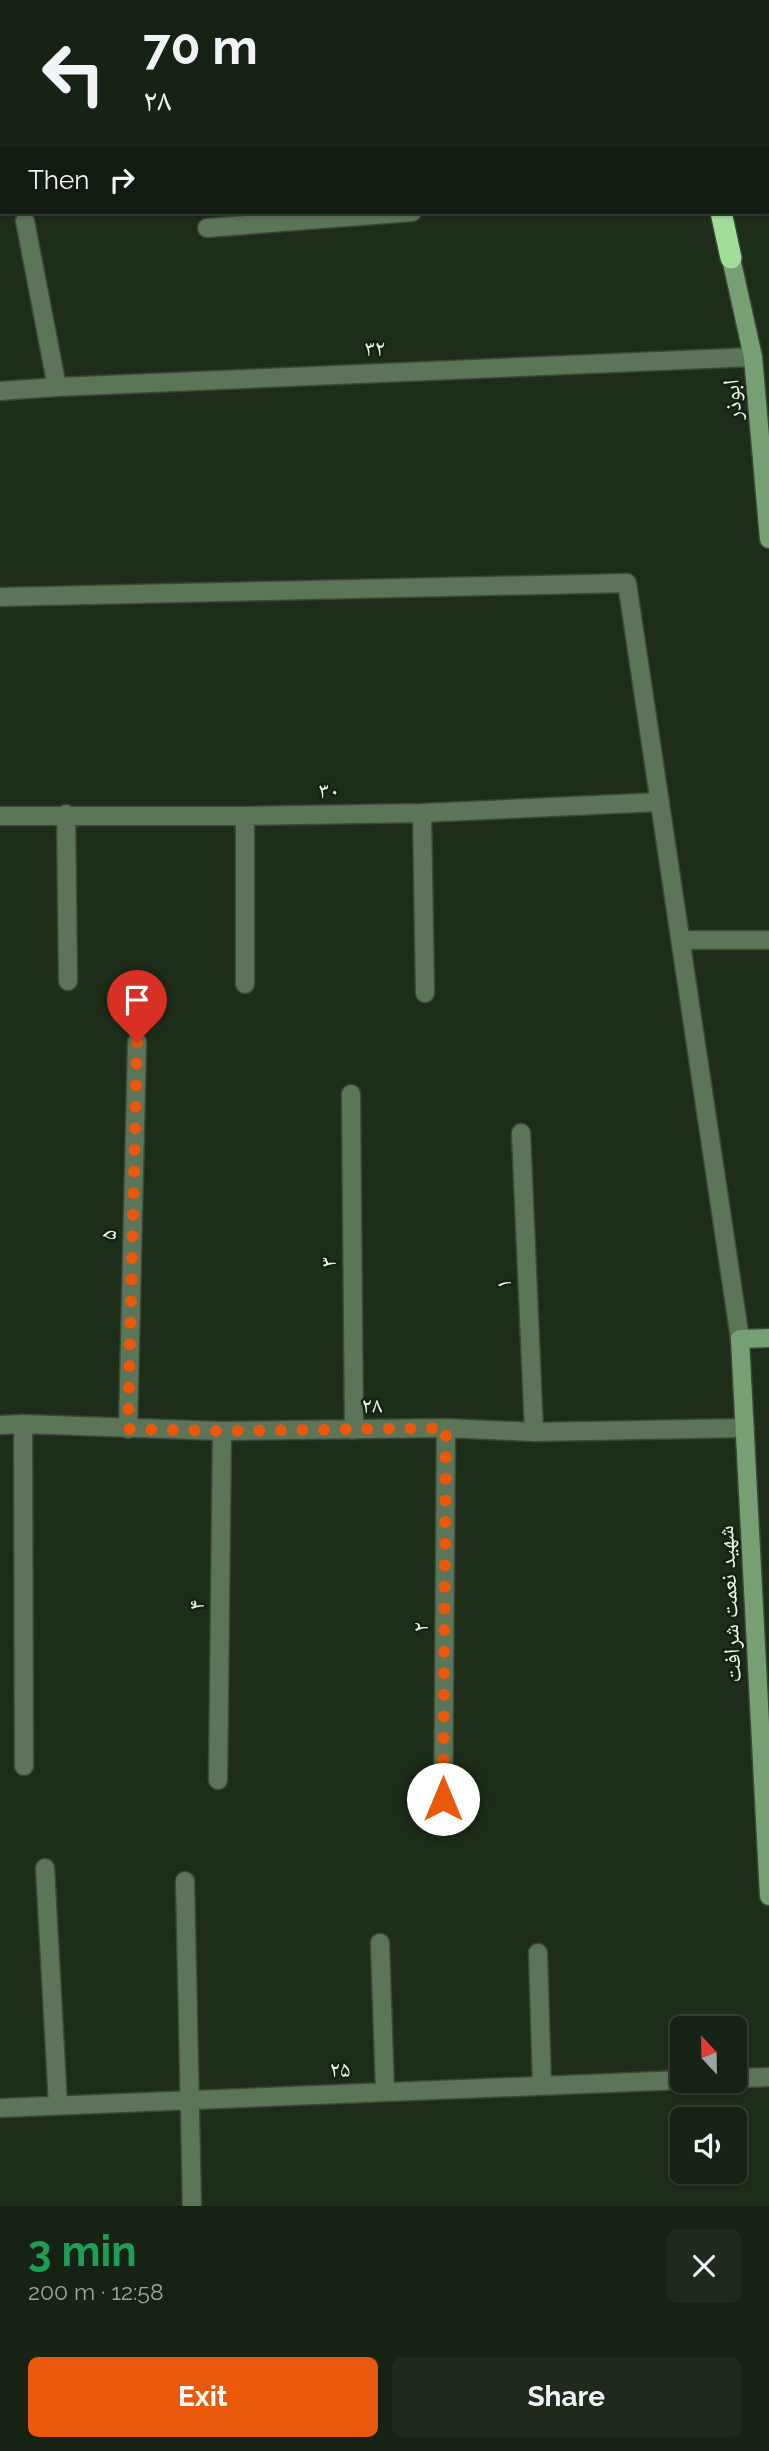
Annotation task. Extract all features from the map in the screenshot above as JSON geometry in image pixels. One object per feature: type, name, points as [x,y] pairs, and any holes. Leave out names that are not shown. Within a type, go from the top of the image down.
[{"type":"highway","points":[[720,214],[731,258]]},
{"type":"street","points":[[207,228],[386,214]]},
{"type":"street","points":[[25,222],[57,387]]},
{"type":"street","name":"ابوذر","points":[[731,258],[753,357],[769,539]]},
{"type":"street","name":"۳۲","points":[[0,391],[753,357]]},
{"type":"street","points":[[0,597],[626,583],[740,1339],[769,1338]]},
{"type":"street","name":"۳۰","points":[[0,816],[66,814],[245,817],[422,813],[660,802]]},
{"type":"street","points":[[422,813],[425,993]]},
{"type":"street","points":[[66,814],[68,981]]},
{"type":"street","points":[[245,817],[245,984]]},
{"type":"street","points":[[680,940],[769,940]]},
{"type":"street","name":"۵","points":[[128,1429],[137,1042]]},
{"type":"street","name":"۳","points":[[351,1094],[354,1430]]},
{"type":"street","name":"۱","points":[[522,1133],[534,1432]]},
{"type":"street","name":"شهید نعمت شرافت","points":[[740,1339],[769,1896]]},
{"type":"street","points":[[23,1424],[24,1766]]},
{"type":"street","name":"۲۸","points":[[0,1425],[222,1431],[446,1428],[534,1432],[744,1428]]},
{"type":"street","name":"۲","points":[[443,1826],[446,1428]]},
{"type":"street","name":"۴","points":[[218,1780],[222,1431]]},
{"type":"street","points":[[45,1868],[58,2105]]},
{"type":"street","points":[[185,1881],[192,2206]]},
{"type":"street","points":[[380,1943],[385,2092]]},
{"type":"street","points":[[538,1952],[542,2086]]},
{"type":"street","points":[[747,2078],[769,2077]]},
{"type":"street","name":"۲۵","points":[[0,2108],[670,2081]]},
{"type":"route","points":[[137,1042],[128,1429],[222,1431],[446,1428],[443,1799]]}]
